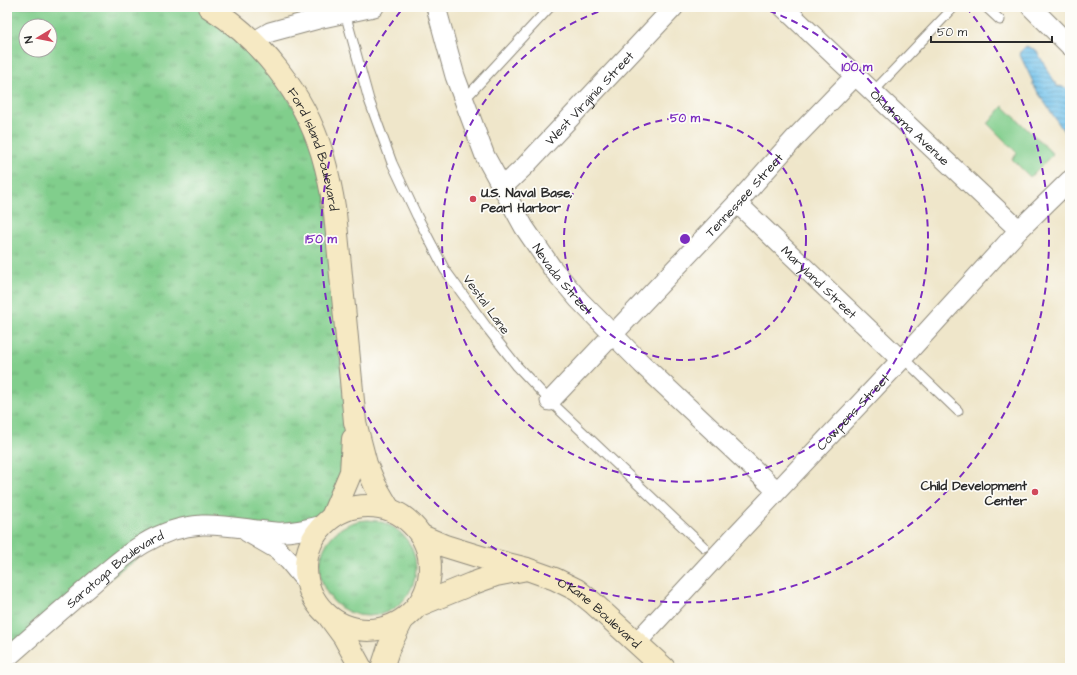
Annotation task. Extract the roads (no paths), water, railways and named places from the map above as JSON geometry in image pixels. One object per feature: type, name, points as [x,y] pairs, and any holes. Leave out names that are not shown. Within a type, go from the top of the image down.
[{"type":"street","name":"Ford Island Boulevard","points":[[209,7],[230,21],[276,67],[290,87],[312,127],[322,153],[336,213],[355,422],[366,464],[375,485],[389,509]]},
{"type":"street","points":[[252,42],[270,32],[318,19],[374,7]]},
{"type":"street","name":"Nevada Street","points":[[436,7],[455,76],[485,156],[524,227],[552,268],[579,300],[642,364],[777,492]]},
{"type":"street","name":"West Virginia Street","points":[[503,187],[525,166],[674,7]]},
{"type":"street","name":"Oklahoma Avenue","points":[[783,7],[1020,230]]},
{"type":"street","points":[[1031,7],[1070,46]]},
{"type":"street","name":"Tennessee Street","points":[[550,401],[737,203],[795,138],[856,75]]},
{"type":"street","name":"Cowpens Street","points":[[636,644],[902,359],[1020,230],[1070,180]]},
{"type":"street","name":"Maryland Street","points":[[737,203],[902,359]]},
{"type":"street","name":"Ford Island Boulevard","points":[[327,521],[351,472],[355,422]]},
{"type":"street","points":[[361,668],[344,637],[313,596],[308,584],[306,568],[308,552],[313,538],[327,521],[350,508],[370,505],[389,509],[408,519],[422,536],[429,553],[430,572],[426,590],[389,647],[382,668]]},
{"type":"street","name":"Saratoga Boulevard","points":[[7,658],[130,552],[154,537],[175,529],[202,525],[225,525],[276,532],[299,531],[327,521]]},
{"type":"street","name":"Saratoga Boulevard","points":[[240,528],[278,550],[308,584]]},
{"type":"street","name":"O'Kane Boulevard","points":[[422,536],[445,546],[555,578],[577,590],[664,668]]},
{"type":"street","name":"O'Kane Boulevard","points":[[409,614],[471,584],[496,575],[527,569]]},
{"type":"street","points":[[330,617],[346,626],[365,630],[384,628],[409,614]]},
{"type":"lane","points":[[463,100],[550,7]]},
{"type":"lane","points":[[873,92],[954,7]]},
{"type":"lane","points":[[986,7],[1000,20]]},
{"type":"lane","name":"Vestal Lane","points":[[345,13],[360,70],[380,133],[392,163],[417,216],[446,270],[517,366],[550,401],[704,547]]},
{"type":"lane","points":[[902,359],[958,411]]},
{"type":"water","points":[[1026,46],[1036,50],[1057,86],[1064,87],[1069,90],[1069,139],[1033,85],[1033,82],[1019,53]]},
{"type":"place","name":"U.S. Naval Base, Pearl Harbor","points":[[473,199]]},
{"type":"place","name":"Child Development Center","points":[[1035,492]]}]
